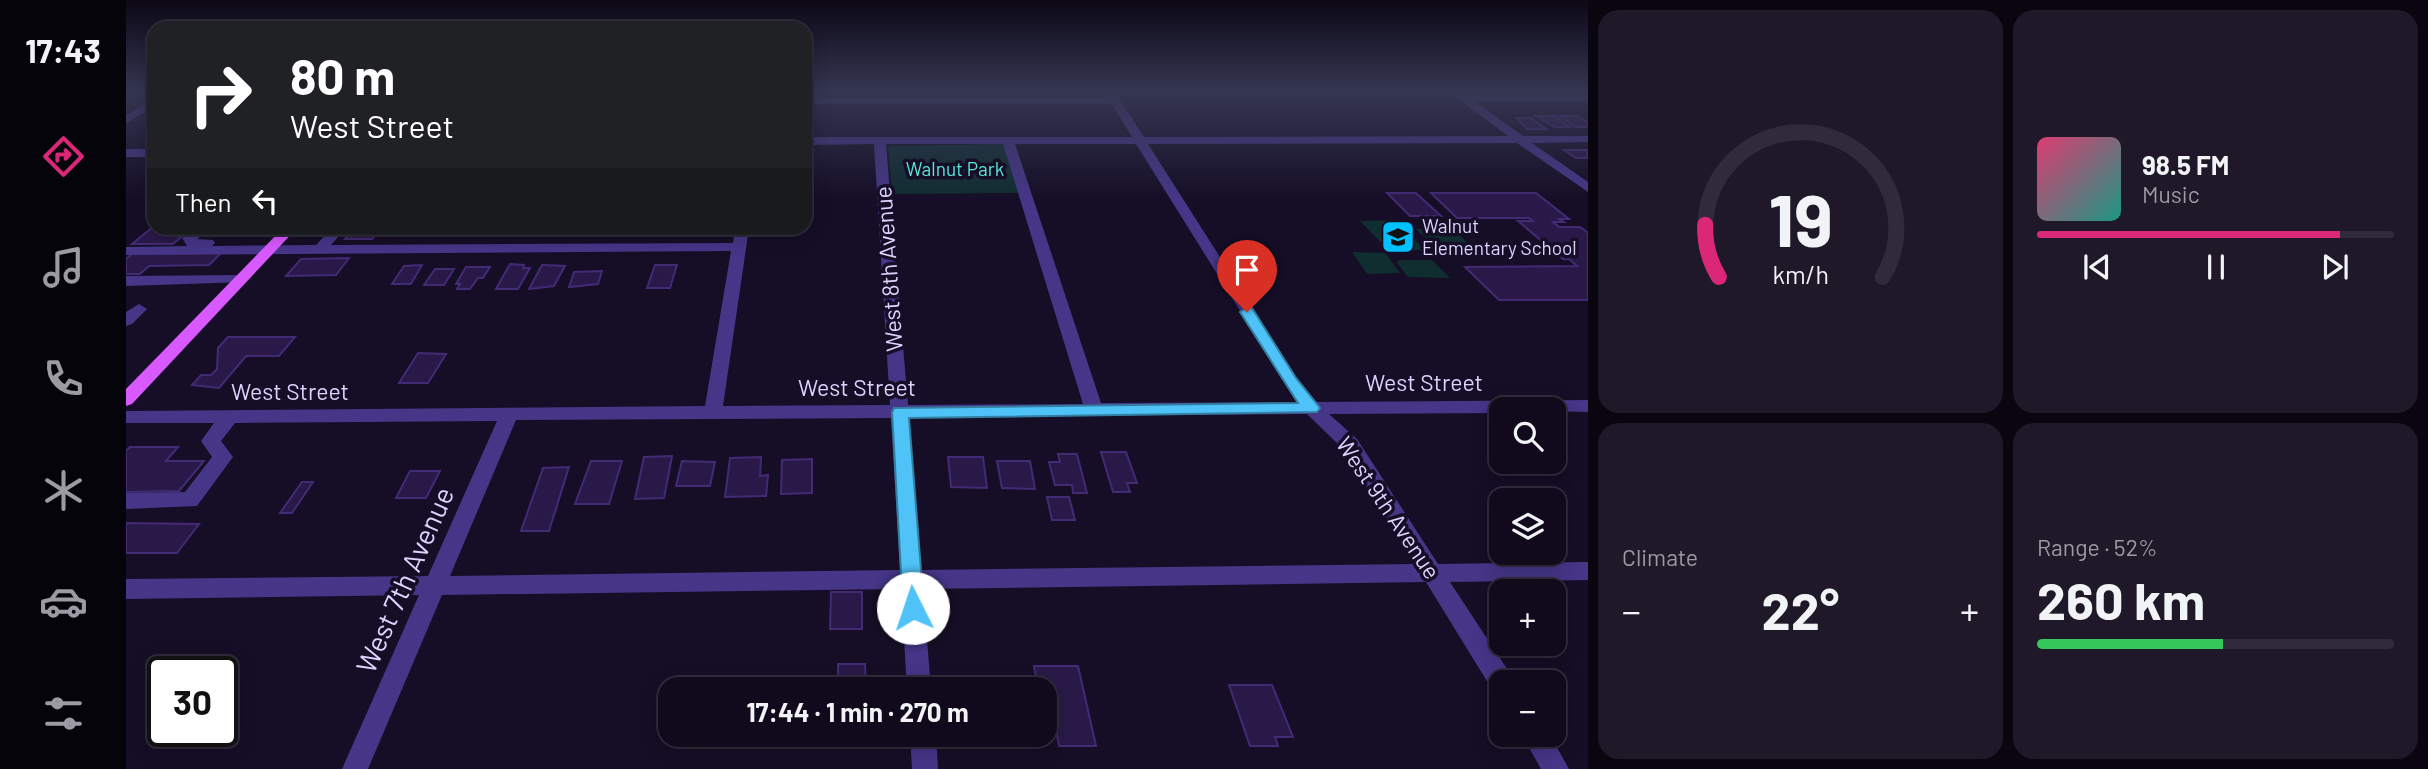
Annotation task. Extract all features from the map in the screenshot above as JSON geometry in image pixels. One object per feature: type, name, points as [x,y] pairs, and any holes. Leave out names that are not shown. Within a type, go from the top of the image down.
[{"type":"main road","points":[[126,400],[283,235]]},
{"type":"street","name":"West 9th Avenue","points":[[1132,128],[1291,382],[1311,408],[1350,444],[1494,670]]},
{"type":"street","points":[[1505,128],[1587,186]]},
{"type":"street","points":[[812,141],[1588,139]]},
{"type":"street","name":"West 8th Avenue","points":[[880,141],[918,677]]},
{"type":"street","points":[[1008,141],[1094,410]]},
{"type":"street","points":[[126,153],[147,153]]},
{"type":"street","points":[[194,235],[189,238],[191,243],[321,248],[739,247]]},
{"type":"street","points":[[321,248],[333,235]]},
{"type":"street","points":[[713,413],[741,235]]},
{"type":"street","points":[[126,251],[272,246]]},
{"type":"street","points":[[126,281],[241,279]]},
{"type":"street","points":[[126,321],[139,309]]},
{"type":"street","name":"West Street","points":[[126,417],[1588,406]]},
{"type":"street","name":"West 7th Avenue","points":[[355,769],[509,415]]},
{"type":"street","points":[[126,501],[190,500],[223,457],[210,441],[230,416]]},
{"type":"street","points":[[126,589],[1588,572]]},
{"type":"street","points":[[924,747],[925,769]]},
{"type":"street","points":[[1542,747],[1556,769]]},
{"type":"green space","name":"Walnut Park","points":[[1005,144],[1022,193],[892,194],[890,146]]},
{"type":"green space","points":[[1395,220],[1425,250],[1388,250],[1360,221]]},
{"type":"green space","points":[[1452,228],[1474,249],[1437,249],[1416,229]]},
{"type":"green space","points":[[1352,252],[1385,253],[1400,273],[1367,274]]},
{"type":"green space","points":[[1399,260],[1432,260],[1450,278],[1408,277],[1397,263]]},
{"type":"building","points":[[1564,150],[1587,150],[1588,158],[1576,158]]},
{"type":"building","points":[[1387,193],[1416,193],[1441,216],[1410,216]]},
{"type":"building","points":[[1431,193],[1536,193],[1569,219],[1553,222],[1559,227],[1580,227],[1588,233],[1588,300],[1499,300],[1465,267],[1577,266],[1569,259],[1563,259],[1518,221],[1533,221],[1529,218],[1457,218]]},
{"type":"building","points":[[147,232],[147,235],[184,235],[173,244],[132,244]]},
{"type":"building","points":[[349,235],[375,235],[372,239],[345,239]]},
{"type":"building","points":[[222,252],[209,265],[149,266],[140,274],[126,274],[126,259],[133,253]]},
{"type":"building","points":[[349,258],[336,275],[286,276],[301,259]]},
{"type":"building","points":[[510,264],[530,268],[518,289],[496,289]]},
{"type":"building","points":[[422,265],[411,284],[392,284],[404,266]]},
{"type":"building","points":[[542,265],[565,266],[554,286],[529,289]]},
{"type":"building","points":[[655,265],[677,265],[670,288],[647,288]]},
{"type":"building","points":[[466,267],[490,267],[483,278],[478,278],[470,289],[457,289],[460,284],[456,284]]},
{"type":"building","points":[[435,269],[454,269],[444,285],[424,285]]},
{"type":"building","points":[[602,271],[598,284],[569,287],[574,272]]},
{"type":"building","points":[[228,337],[295,337],[279,356],[246,356],[219,388],[192,385],[201,375],[211,375],[217,369],[218,348]]},
{"type":"building","points":[[418,353],[446,354],[428,383],[399,383]]},
{"type":"building","points":[[130,447],[178,447],[166,461],[204,461],[179,491],[126,492],[126,451]]},
{"type":"building","points":[[1101,452],[1126,452],[1137,483],[1127,483],[1130,492],[1113,492]]},
{"type":"building","points":[[1058,454],[1077,454],[1087,493],[1073,493],[1072,485],[1055,485],[1049,462],[1060,462]]},
{"type":"building","points":[[672,456],[664,498],[635,499],[644,457]]},
{"type":"building","points":[[761,457],[760,476],[768,475],[766,496],[725,497],[730,458]]},
{"type":"building","points":[[948,457],[983,457],[987,488],[951,487]]},
{"type":"building","points":[[812,459],[812,493],[781,494],[782,460]]},
{"type":"building","points":[[591,461],[622,461],[609,504],[575,504]]},
{"type":"building","points":[[682,461],[715,462],[710,486],[676,486]]},
{"type":"building","points":[[997,461],[1030,461],[1035,489],[1002,488]]},
{"type":"building","points":[[569,467],[549,531],[521,531],[543,468]]},
{"type":"building","points":[[410,471],[440,471],[426,498],[396,498]]},
{"type":"building","points":[[302,482],[313,482],[292,513],[280,513]]},
{"type":"building","points":[[1047,497],[1069,497],[1075,520],[1052,520]]},
{"type":"building","points":[[126,523],[199,524],[177,553],[126,553]]},
{"type":"building","points":[[831,592],[862,592],[862,629],[830,629]]},
{"type":"building","points":[[838,664],[865,664],[866,677],[838,677]]},
{"type":"building","points":[[1034,666],[1078,666],[1096,746],[1059,746],[1057,677],[1036,677]]},
{"type":"building","points":[[1229,685],[1272,685],[1293,737],[1275,737],[1278,746],[1250,746]]},
{"type":"place","name":"Walnut Elementary School","points":[[1398,237]]},
{"type":"route","points":[[913,608],[900,412],[1311,408],[1291,382],[1247,312]]}]
